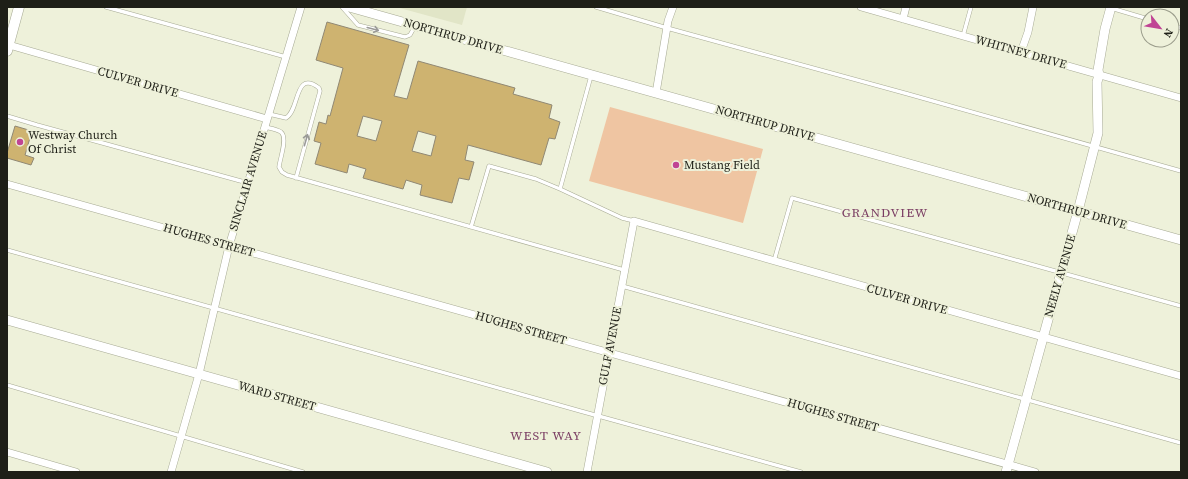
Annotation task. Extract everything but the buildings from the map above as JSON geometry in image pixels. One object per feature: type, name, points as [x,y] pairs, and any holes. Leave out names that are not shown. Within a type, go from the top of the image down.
[{"type":"main road","points":[[8,48],[19,7]]},
{"type":"street","name":"SINCLAIR AVENUE","points":[[171,472],[199,374],[229,246],[301,7]]},
{"type":"street","name":"NORTHRUP DRIVE","points":[[349,7],[1181,240]]},
{"type":"street","points":[[656,93],[667,28],[673,7]]},
{"type":"street","name":"WHITNEY DRIVE","points":[[861,7],[1181,98]]},
{"type":"street","points":[[903,19],[906,7]]},
{"type":"street","points":[[1021,52],[1028,32],[1033,7]]},
{"type":"street","name":"NEELY AVENUE","points":[[1007,468],[1095,147],[1098,133],[1098,70],[1110,7]]},
{"type":"street","name":"CULVER DRIVE","points":[[8,48],[268,117]]},
{"type":"street","name":"HUGHES STREET","points":[[7,184],[609,352],[1007,468],[1035,472]]},
{"type":"street","name":"CULVER DRIVE","points":[[634,221],[1181,376]]},
{"type":"street","name":"GULF AVENUE","points":[[587,472],[634,221]]},
{"type":"street","name":"WARD STREET","points":[[7,320],[547,472]]},
{"type":"street","points":[[7,452],[76,472]]},
{"type":"lane","points":[[106,7],[286,57]]},
{"type":"lane","points":[[342,7],[358,25],[405,37],[410,35],[415,25]]},
{"type":"lane","points":[[596,7],[1181,172]]},
{"type":"lane","points":[[963,36],[971,7]]},
{"type":"lane","points":[[1110,7],[1140,16]]},
{"type":"lane","points":[[560,189],[591,75]]},
{"type":"lane","points":[[268,117],[286,118],[291,115],[302,85],[311,84],[319,88],[320,91],[296,178]]},
{"type":"lane","points":[[7,116],[248,183]]},
{"type":"lane","points":[[265,126],[281,132],[283,135],[284,145],[279,167],[282,172],[287,175],[624,270]]},
{"type":"lane","points":[[472,227],[489,166],[536,179],[622,218],[634,221]]},
{"type":"lane","points":[[774,261],[792,198],[1181,306]]},
{"type":"lane","points":[[7,250],[801,472]]},
{"type":"lane","points":[[621,286],[1181,443]]},
{"type":"lane","points":[[7,385],[303,472]]},
{"type":"shaded area","points":[[396,7],[467,7],[462,25]]},
{"type":"shaded area","name":"Mustang Field","points":[[610,107],[763,149],[743,223],[589,181]]},
{"type":"place","name":"Westway Church Of Christ","points":[[20,142]]},
{"type":"place","name":"Mustang Field","points":[[676,165]]},
{"type":"district","name":"GRANDVIEW","points":[[885,212]]},
{"type":"district","name":"WEST WAY","points":[[546,435]]}]
